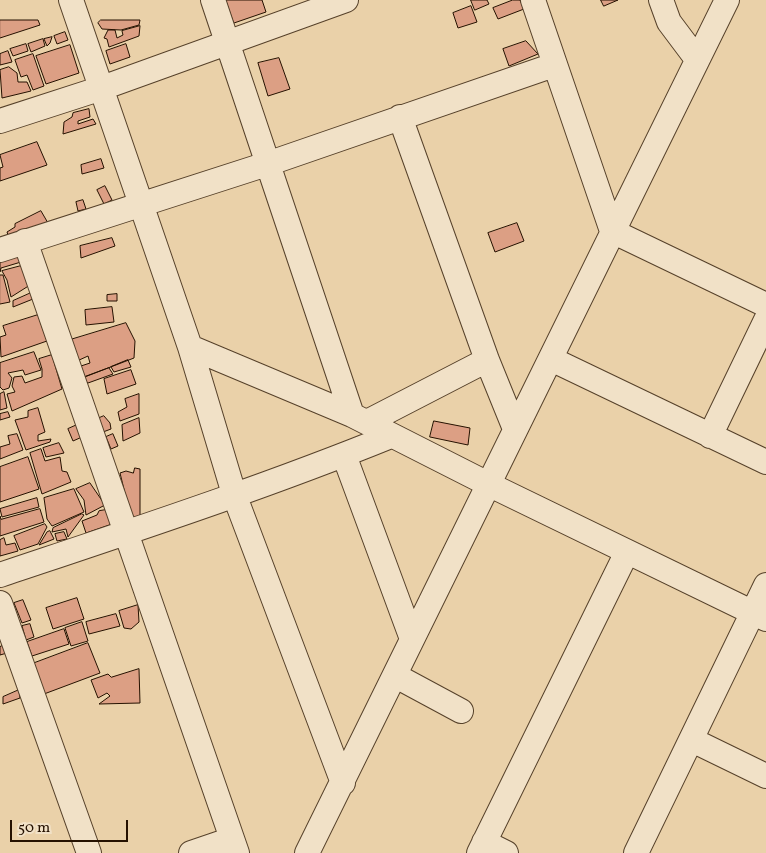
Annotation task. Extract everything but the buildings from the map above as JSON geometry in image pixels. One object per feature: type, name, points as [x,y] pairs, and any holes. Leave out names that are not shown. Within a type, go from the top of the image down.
[{"type":"street","points":[[71,0],[190,347],[234,494],[343,783]]},
{"type":"street","points":[[213,0],[360,418]]},
{"type":"street","points":[[0,121],[102,88],[227,41],[346,0]]},
{"type":"street","points":[[533,0],[612,231],[766,304]]},
{"type":"street","points":[[661,0],[669,22],[696,58]]},
{"type":"street","points":[[307,853],[396,676],[412,639],[551,359],[696,58],[727,0]]},
{"type":"street","points":[[0,250],[270,163],[554,65]]},
{"type":"street","points":[[400,118],[487,360],[515,429]]},
{"type":"street","points":[[25,241],[235,846],[191,853]]},
{"type":"street","points":[[710,436],[766,320]]},
{"type":"street","points":[[190,347],[360,418],[391,436],[759,616]]},
{"type":"street","points":[[551,359],[766,462]]},
{"type":"street","points":[[360,418],[487,360]]},
{"type":"street","points":[[0,575],[125,533],[344,455],[391,436]]},
{"type":"street","points":[[344,455],[412,639]]},
{"type":"street","points":[[506,853],[481,848],[627,552]]},
{"type":"street","points":[[636,853],[692,740],[759,616],[766,585]]},
{"type":"street","points":[[0,603],[89,853]]},
{"type":"street","points":[[396,676],[461,711]]},
{"type":"street","points":[[692,740],[766,776]]}]
